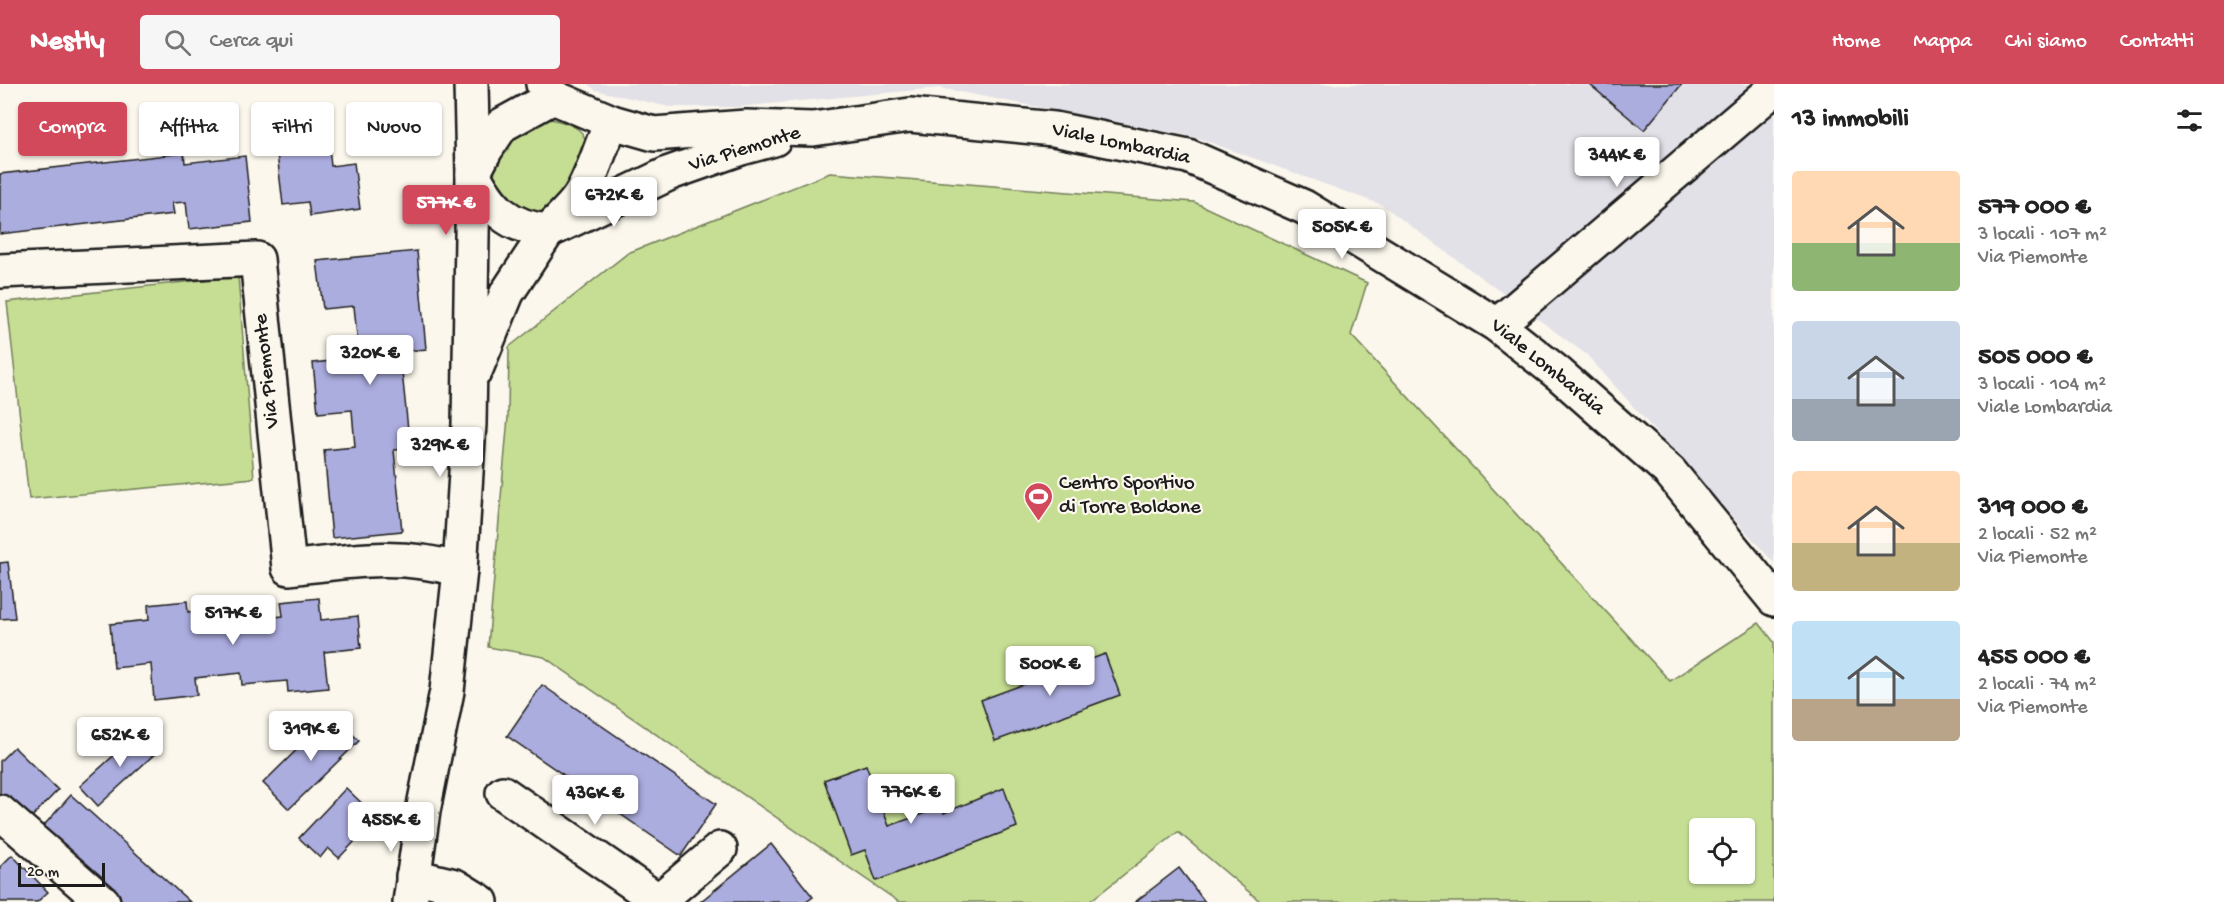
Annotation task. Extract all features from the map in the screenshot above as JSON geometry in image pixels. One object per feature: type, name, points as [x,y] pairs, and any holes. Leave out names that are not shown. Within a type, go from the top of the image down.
[{"type":"street","points":[[471,84],[473,174],[469,424],[460,570],[447,691],[423,811],[412,889],[454,886],[481,902]]},
{"type":"street","points":[[473,174],[486,148],[502,125],[548,90]]},
{"type":"street","name":"Viale Lombardia","points":[[548,90],[612,122],[654,134],[746,128],[813,129],[910,115],[1054,129],[1188,156],[1304,207],[1497,325],[1559,374],[1670,472],[1774,599]]},
{"type":"street","points":[[1497,325],[1774,90]]},
{"type":"street","points":[[468,387],[507,293],[548,231],[578,199],[593,171],[612,122]]},
{"type":"street","name":"Via Piemonte","points":[[548,231],[670,173],[741,148],[813,129]]},
{"type":"street","points":[[473,174],[486,199],[504,217],[534,230],[548,231]]},
{"type":"street","name":"Via Piemonte","points":[[0,271],[257,259],[289,568],[380,558],[437,562],[460,570]]},
{"type":"street","points":[[503,793],[658,901],[720,849]]},
{"type":"street","points":[[0,812],[88,898]]},
{"type":"shaded area","points":[[588,84],[1774,84],[1774,563],[1587,355],[1382,205],[1195,137],[939,88],[736,107],[669,107],[595,90]]},
{"type":"green space","points":[[547,118],[578,129],[586,140],[586,149],[585,159],[545,219],[518,211],[493,182],[491,170],[508,139]]},
{"type":"green space","name":"Centro Sportivo di Torre Boldone","points":[[830,173],[1194,202],[1367,283],[1351,335],[1670,681],[1759,623],[1774,642],[1774,902],[1261,902],[1178,832],[1089,902],[899,902],[544,657],[488,647],[508,417],[509,347],[628,253]]},
{"type":"green space","points":[[238,276],[254,478],[29,499],[7,302]]},
{"type":"building","points":[[1589,84],[1682,84],[1644,130]]},
{"type":"building","points":[[158,156],[184,156],[185,163],[245,156],[252,222],[189,229],[186,202],[172,203],[174,214],[0,234],[0,174]]},
{"type":"building","points":[[277,156],[330,156],[331,166],[354,163],[360,209],[310,216],[308,202],[283,205]]},
{"type":"building","points":[[417,251],[426,349],[400,352],[410,449],[394,450],[402,531],[332,538],[324,450],[355,447],[352,410],[318,413],[313,363],[359,358],[354,306],[323,309],[317,261]]},
{"type":"building","points":[[8,562],[15,618],[0,619],[0,563]]},
{"type":"building","points":[[319,598],[321,620],[358,616],[361,648],[324,652],[328,688],[288,692],[287,681],[242,685],[241,673],[195,678],[197,695],[154,700],[151,664],[114,668],[110,624],[149,620],[148,605],[187,601],[188,612],[229,608],[231,621],[283,616],[281,602]]},
{"type":"building","points":[[1105,654],[1120,695],[995,741],[981,700]]},
{"type":"building","points":[[542,685],[716,804],[681,856],[507,736]]},
{"type":"building","points":[[333,714],[359,741],[289,809],[263,783]]},
{"type":"building","points":[[142,730],[159,750],[98,806],[80,786]]},
{"type":"building","points":[[14,747],[58,790],[27,822],[0,795],[0,761]]},
{"type":"building","points":[[866,765],[889,826],[942,807],[944,813],[1004,788],[1017,827],[876,881],[865,850],[851,855],[824,780]]},
{"type":"building","points":[[346,788],[377,818],[339,858],[328,848],[320,858],[299,838]]},
{"type":"building","points":[[71,795],[190,902],[118,902],[39,831]]},
{"type":"building","points":[[771,844],[813,897],[806,902],[700,902]]},
{"type":"building","points":[[12,855],[48,892],[37,902],[0,902],[0,867]]},
{"type":"building","points":[[1179,868],[1205,902],[1135,902]]},
{"type":"place","name":"Centro Sportivo di Torre Boldone","points":[[1038,522]]}]
